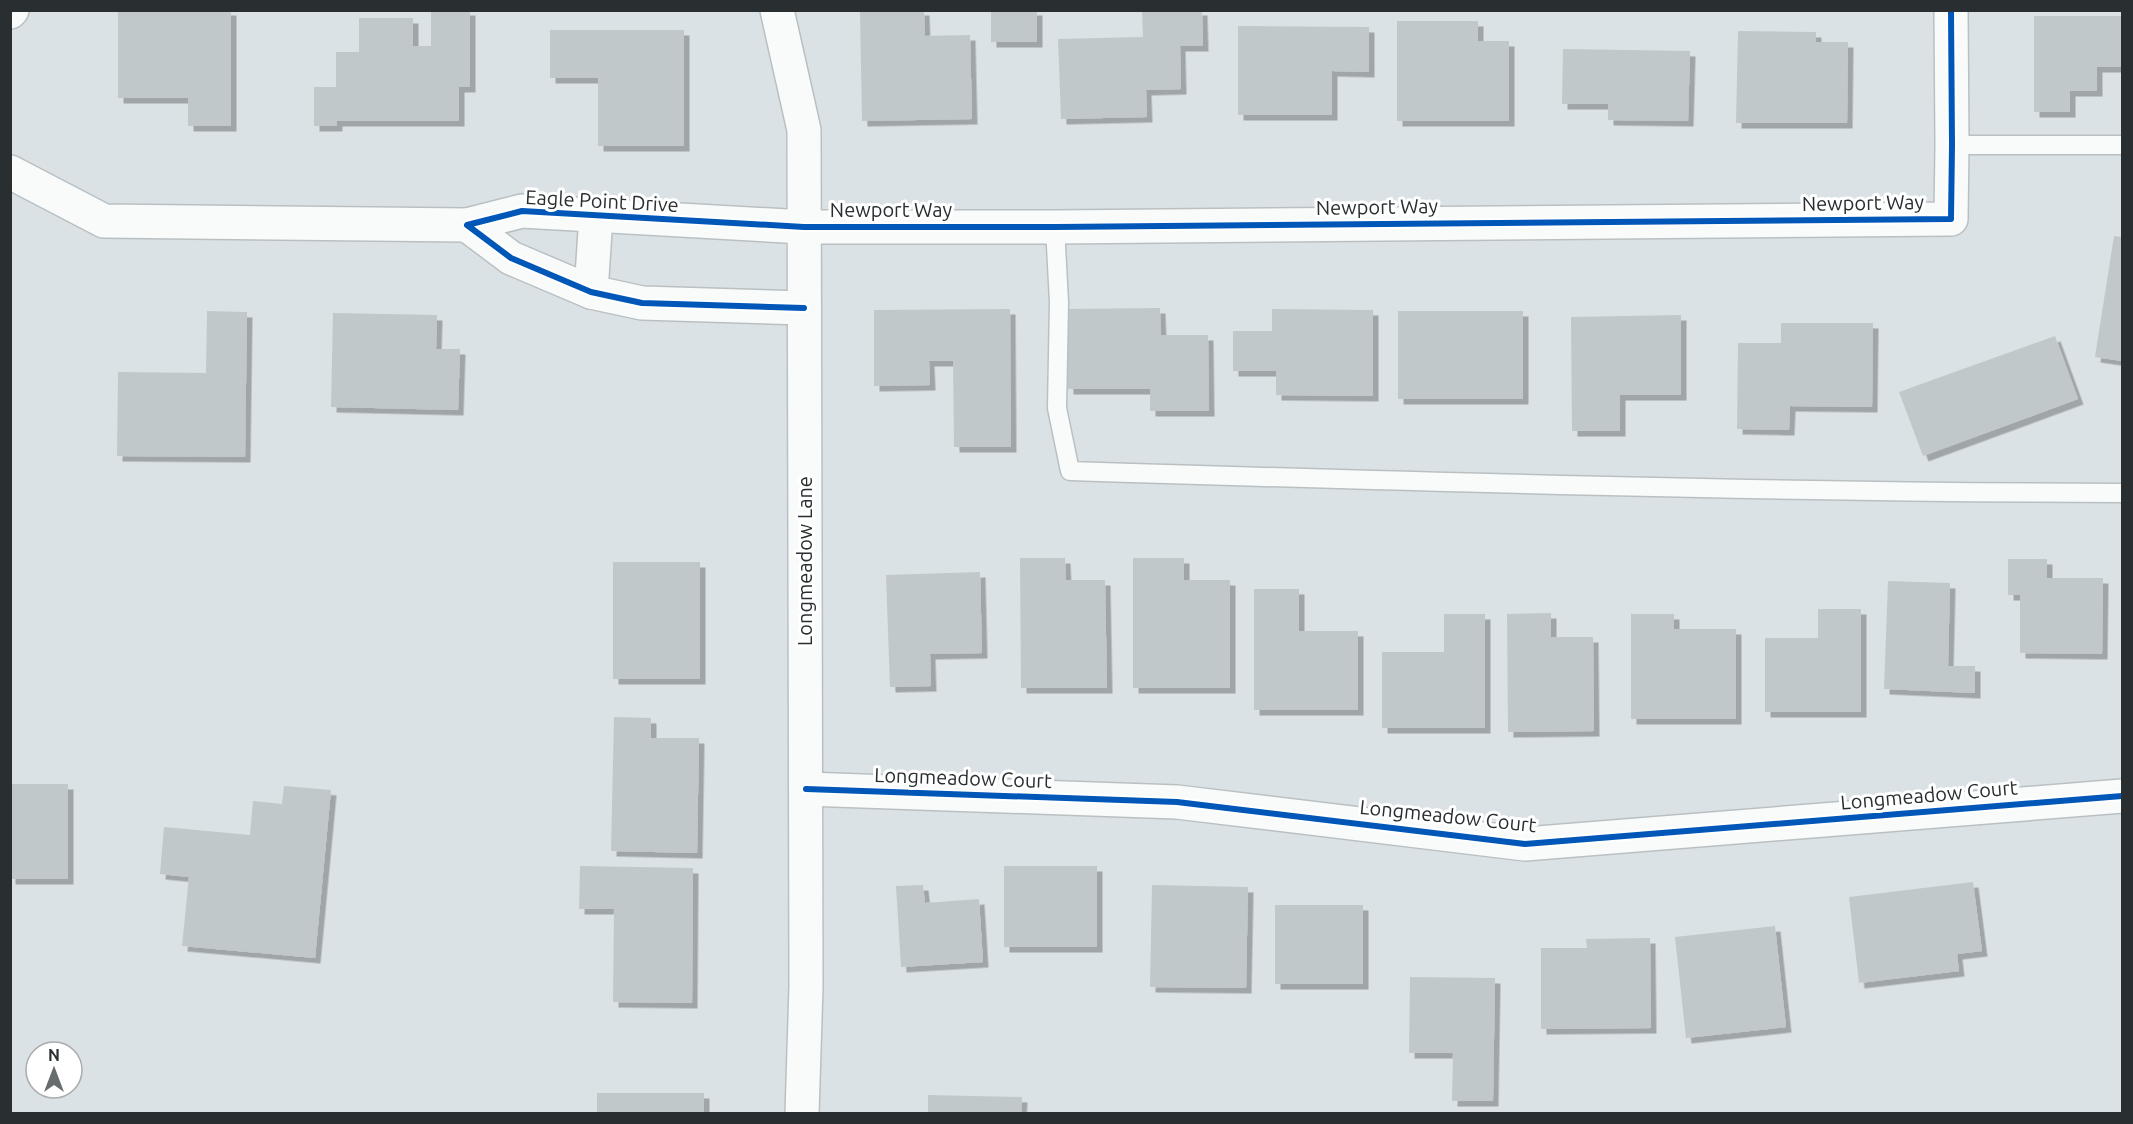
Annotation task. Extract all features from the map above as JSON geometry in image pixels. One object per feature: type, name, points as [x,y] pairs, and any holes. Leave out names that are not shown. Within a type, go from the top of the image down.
[{"type":"street","name":"Longmeadow Lane","points":[[777,10],[804,130],[806,986],[802,1113]]},
{"type":"street","points":[[1951,10],[1952,145]]},
{"type":"street","name":"Newport Way","points":[[804,227],[1951,219],[1952,145]]},
{"type":"street","name":"Eagle Point Drive","points":[[10,172],[104,220],[467,225],[522,211],[804,227]]},
{"type":"street","points":[[591,292],[596,216]]},
{"type":"street","points":[[467,225],[511,258],[591,292],[642,303],[804,308]]},
{"type":"street","name":"Longmeadow Court","points":[[806,789],[1177,802],[1525,844],[2122,796]]},
{"type":"lane","points":[[1952,145],[2122,144]]},
{"type":"lane","points":[[1055,227],[1059,302],[1057,408],[1070,471],[1506,485],[1858,492],[2122,494]]},
{"type":"building","points":[[118,10],[231,10],[231,126],[188,126],[188,98],[118,98]]},
{"type":"building","points":[[431,10],[470,10],[470,87],[459,87],[459,121],[337,121],[337,126],[314,126],[314,87],[336,87],[336,52],[359,52],[359,18],[413,18],[413,46],[431,46]]},
{"type":"building","points":[[860,10],[924,10],[925,36],[970,35],[972,119],[862,121]]},
{"type":"building","points":[[991,10],[1037,10],[1037,42],[991,42]]},
{"type":"building","points":[[1142,10],[1202,10],[1203,46],[1180,46],[1181,89],[1146,90],[1147,117],[1061,119],[1058,39],[1143,37]]},
{"type":"building","points":[[2034,16],[2122,16],[2122,67],[2097,67],[2097,91],[2070,91],[2070,112],[2034,112]]},
{"type":"building","points":[[1397,21],[1478,21],[1478,41],[1509,41],[1509,121],[1397,121]]},
{"type":"building","points":[[1238,26],[1369,27],[1369,72],[1332,71],[1332,115],[1238,115]]},
{"type":"building","points":[[550,30],[684,30],[684,146],[598,146],[598,78],[550,78]]},
{"type":"building","points":[[1738,31],[1816,32],[1816,42],[1848,42],[1847,123],[1736,123]]},
{"type":"building","points":[[1563,49],[1690,51],[1688,121],[1608,120],[1608,104],[1562,104]]},
{"type":"building","points":[[2114,236],[2122,237],[2122,361],[2095,357]]},
{"type":"building","points":[[1160,308],[1161,335],[1208,335],[1209,411],[1150,411],[1150,389],[1068,389],[1067,309]]},
{"type":"building","points":[[1010,309],[1011,447],[954,447],[953,361],[929,361],[930,385],[874,386],[874,310]]},
{"type":"building","points":[[1272,309],[1373,310],[1373,396],[1276,395],[1276,371],[1233,371],[1233,331],[1272,331]]},
{"type":"building","points":[[207,311],[247,312],[245,457],[117,456],[118,372],[206,373]]},
{"type":"building","points":[[1398,311],[1523,311],[1523,399],[1398,399]]},
{"type":"building","points":[[333,313],[437,315],[436,349],[460,349],[458,410],[331,407]]},
{"type":"building","points":[[1681,315],[1681,395],[1620,395],[1620,431],[1572,431],[1571,317]]},
{"type":"building","points":[[1781,323],[1873,323],[1872,407],[1790,406],[1789,430],[1737,429],[1738,343],[1781,343]]},
{"type":"building","points":[[2055,336],[2078,399],[1923,456],[1899,392]]},
{"type":"building","points":[[1020,558],[1065,558],[1066,580],[1105,580],[1107,688],[1021,688]]},
{"type":"building","points":[[1133,558],[1184,558],[1184,580],[1230,580],[1230,688],[1133,688]]},
{"type":"building","points":[[2008,559],[2047,559],[2047,578],[2103,578],[2102,654],[2020,653],[2020,595],[2008,595]]},
{"type":"building","points":[[613,562],[700,562],[700,679],[613,679]]},
{"type":"building","points":[[980,572],[982,653],[930,654],[931,686],[890,687],[886,575]]},
{"type":"building","points":[[1888,581],[1950,583],[1948,666],[1975,666],[1975,693],[1884,689]]},
{"type":"building","points":[[1254,589],[1299,589],[1299,631],[1358,631],[1358,710],[1254,710]]},
{"type":"building","points":[[1818,609],[1861,609],[1861,712],[1765,712],[1765,638],[1818,638]]},
{"type":"building","points":[[1551,613],[1551,637],[1593,637],[1594,731],[1508,732],[1507,614]]},
{"type":"building","points":[[1444,614],[1485,614],[1485,728],[1382,728],[1382,652],[1444,652]]},
{"type":"building","points":[[1631,614],[1674,614],[1674,629],[1736,629],[1736,719],[1631,719]]},
{"type":"building","points":[[614,717],[651,718],[651,738],[699,738],[697,853],[611,851]]},
{"type":"building","points":[[10,784],[68,784],[68,879],[10,879]]},
{"type":"building","points":[[284,786],[331,790],[315,958],[182,946],[189,877],[160,874],[164,827],[250,835],[253,801],[282,804]]},
{"type":"building","points":[[580,866],[693,868],[692,1003],[613,1002],[614,909],[579,909]]},
{"type":"building","points":[[1004,866],[1097,866],[1097,947],[1004,947]]},
{"type":"building","points":[[1973,882],[1982,951],[1957,954],[1959,971],[1859,983],[1849,897]]},
{"type":"building","points":[[923,885],[925,903],[979,899],[983,962],[901,967],[896,886]]},
{"type":"building","points":[[1152,885],[1248,887],[1246,988],[1150,987]]},
{"type":"building","points":[[1275,905],[1363,905],[1363,984],[1275,984]]},
{"type":"building","points":[[1775,926],[1786,1027],[1686,1038],[1675,937]]},
{"type":"building","points":[[1650,938],[1651,1028],[1541,1029],[1541,948],[1587,948],[1586,939]]},
{"type":"building","points":[[1410,977],[1495,978],[1493,1101],[1452,1101],[1453,1053],[1409,1053]]},
{"type":"building","points":[[597,1093],[704,1093],[704,1114],[597,1114]]},
{"type":"building","points":[[928,1095],[1022,1097],[1021,1114],[928,1114]]},
{"type":"cycle path","points":[[804,308],[642,303],[591,292],[511,258],[467,225],[522,211],[804,227],[1951,219],[1951,10]]},
{"type":"cycle path","points":[[806,789],[1177,802],[1525,844],[2122,796]]}]
